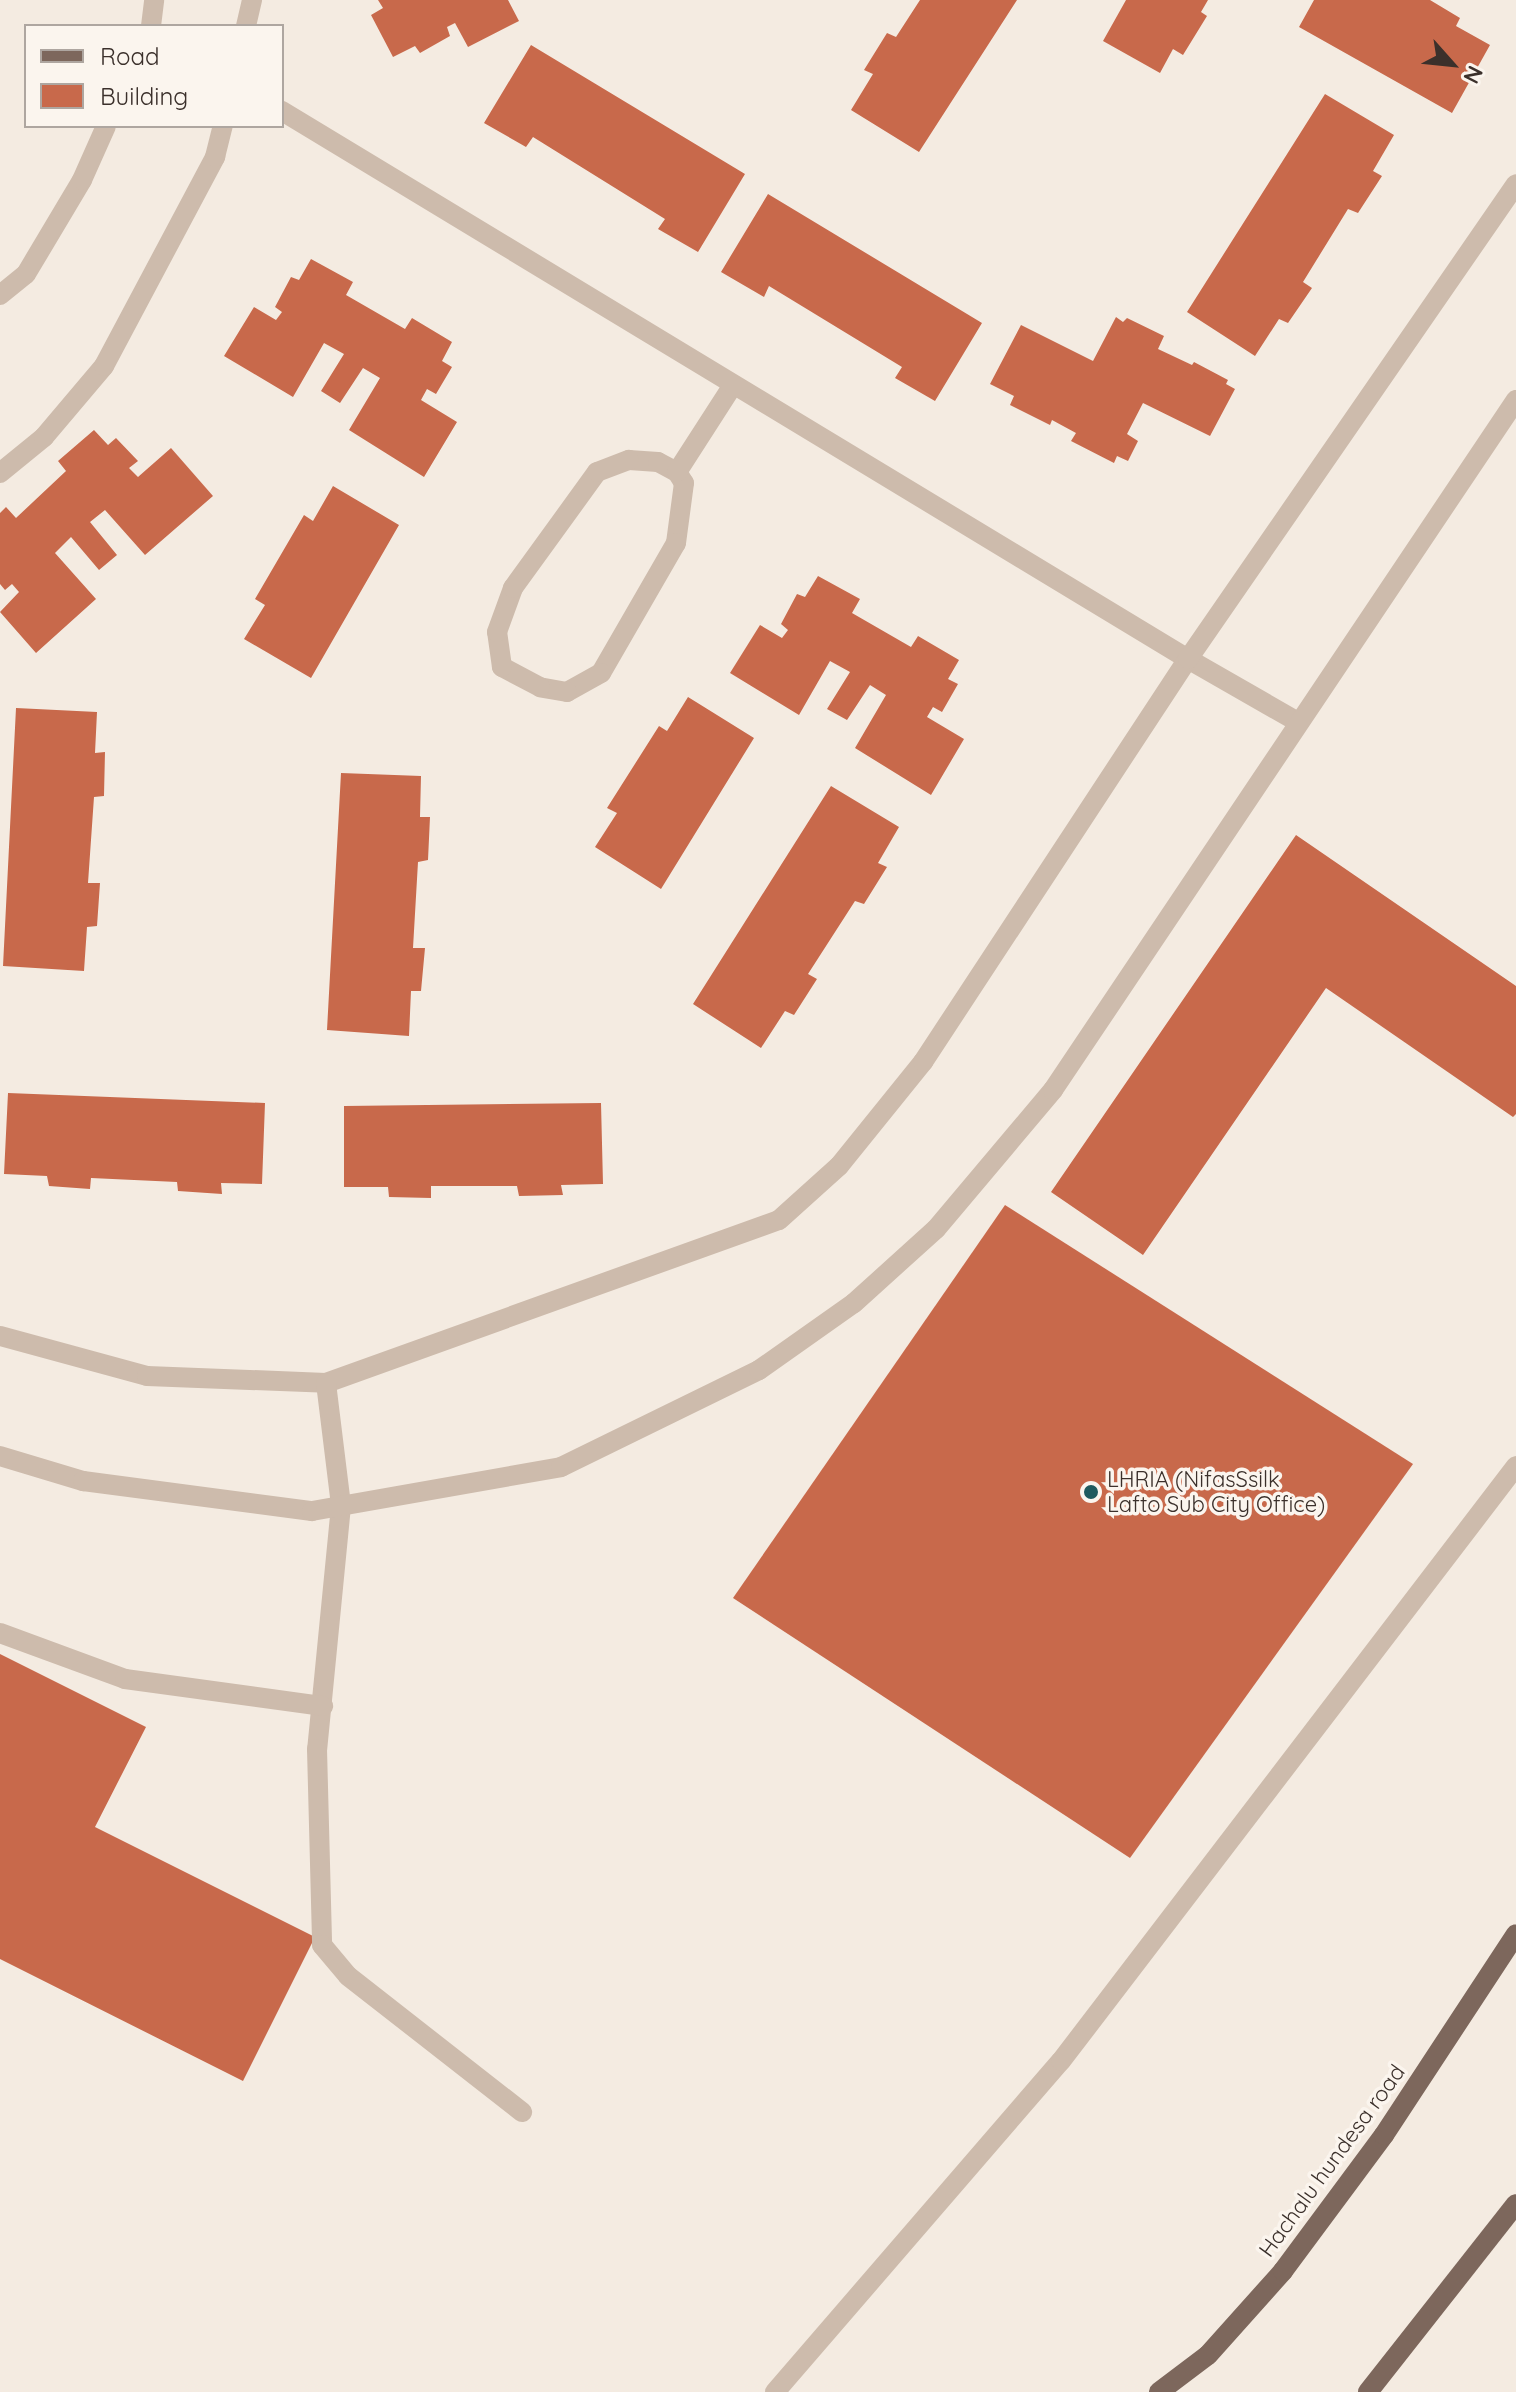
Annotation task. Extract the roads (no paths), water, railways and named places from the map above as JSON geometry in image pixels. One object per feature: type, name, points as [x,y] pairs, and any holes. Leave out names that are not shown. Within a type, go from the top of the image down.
[{"type":"main road","name":"Hachalu hundesa road","points":[[1159,2392],[1208,2355],[1283,2271],[1384,2135],[1516,1934]]},
{"type":"main road","points":[[1368,2392],[1516,2204]]},
{"type":"street","points":[[151,24],[154,0]]},
{"type":"street","points":[[246,24],[252,0]]},
{"type":"street","points":[[284,112],[1188,659],[1298,722]]},
{"type":"street","points":[[0,295],[26,274],[82,180],[105,128]]},
{"type":"street","points":[[0,473],[44,437],[104,366],[215,157],[222,128]]},
{"type":"street","points":[[0,1336],[147,1376],[326,1383],[779,1220],[839,1166],[923,1062],[1188,659],[1516,184]]},
{"type":"street","points":[[677,472],[733,385]]},
{"type":"street","points":[[0,1456],[83,1481],[312,1511],[561,1467],[759,1370],[854,1303],[936,1229],[1053,1090],[1516,400]]},
{"type":"street","points":[[629,460],[658,462],[677,472],[684,483],[684,503],[676,543],[601,673],[567,692],[540,687],[502,667],[497,632],[513,588],[597,472],[629,460]]},
{"type":"street","points":[[326,1383],[341,1506],[317,1749],[322,1945],[348,1976],[522,2112]]},
{"type":"street","points":[[775,2392],[1061,2061],[1516,1466]]},
{"type":"street","points":[[0,1633],[125,1679],[323,1706]]},
{"type":"place","name":"LHRIA (NifasSsilk Lafto Sub City Office)","points":[[1091,1492]]}]
